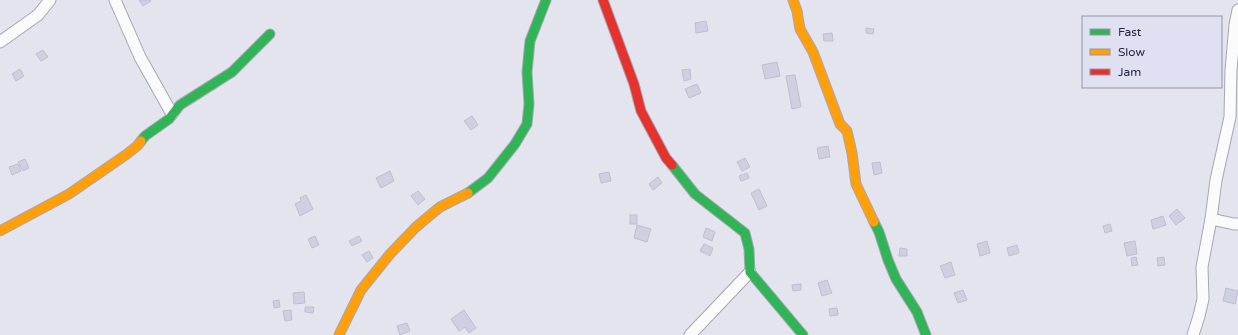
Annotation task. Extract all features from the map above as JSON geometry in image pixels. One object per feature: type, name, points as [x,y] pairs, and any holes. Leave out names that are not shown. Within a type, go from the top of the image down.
[{"type":"street","points":[[0,42],[38,15],[50,0]]},
{"type":"street","points":[[116,0],[140,57],[172,114]]},
{"type":"street","points":[[339,335],[361,290],[390,254],[416,227],[440,207],[471,192],[488,178],[515,144],[527,124],[529,104],[527,72],[530,41],[546,0]]},
{"type":"street","points":[[603,0],[634,84],[641,111],[666,158],[695,194],[718,213],[738,226],[745,233],[749,250],[750,272],[803,335]]},
{"type":"street","points":[[793,0],[797,11],[800,30],[814,52],[840,124],[846,131],[852,153],[856,184],[879,232],[896,279],[917,312],[926,335]]},
{"type":"street","points":[[1193,335],[1200,316],[1203,299],[1202,266],[1211,219],[1216,180],[1230,117],[1234,26],[1238,10]]},
{"type":"street","points":[[0,231],[76,190],[127,154],[137,146],[145,136],[169,119],[180,105],[232,72],[270,34]]},
{"type":"street","points":[[1211,219],[1238,224]]},
{"type":"street","points":[[690,335],[750,272]]},
{"type":"building","points":[[139,0],[150,0],[151,1],[143,6]]},
{"type":"building","points":[[706,21],[708,31],[696,33],[695,23]]},
{"type":"building","points":[[866,28],[874,29],[873,34],[866,33]]},
{"type":"building","points":[[832,33],[833,41],[824,41],[823,34]]},
{"type":"building","points":[[43,50],[48,57],[41,61],[36,54]]},
{"type":"building","points":[[777,62],[780,76],[765,79],[762,65]]},
{"type":"building","points":[[20,69],[24,76],[16,81],[12,74]]},
{"type":"building","points":[[690,69],[691,79],[684,81],[682,70]]},
{"type":"building","points":[[795,75],[801,107],[792,109],[786,76]]},
{"type":"building","points":[[697,84],[701,93],[689,98],[685,89]]},
{"type":"building","points":[[472,116],[478,125],[471,130],[464,121]]},
{"type":"building","points":[[828,146],[830,157],[819,159],[817,148]]},
{"type":"building","points":[[745,158],[750,167],[742,171],[737,162]]},
{"type":"building","points":[[25,159],[29,168],[23,171],[18,162]]},
{"type":"building","points":[[880,162],[882,173],[874,175],[872,163]]},
{"type":"building","points":[[18,164],[21,171],[12,175],[9,167]]},
{"type":"building","points":[[390,171],[394,181],[381,188],[376,178]]},
{"type":"building","points":[[609,172],[611,181],[601,183],[599,174]]},
{"type":"building","points":[[747,173],[749,178],[741,181],[739,176]]},
{"type":"building","points":[[658,177],[662,183],[653,190],[649,184]]},
{"type":"building","points":[[759,189],[767,206],[759,210],[751,193]]},
{"type":"building","points":[[418,191],[425,199],[418,205],[411,196]]},
{"type":"building","points":[[306,195],[313,209],[300,216],[295,204],[301,201],[300,198]]},
{"type":"building","points":[[1177,209],[1185,218],[1176,225],[1169,216]]},
{"type":"building","points":[[630,215],[637,215],[637,224],[630,224]]},
{"type":"building","points":[[1163,216],[1166,225],[1153,229],[1151,220]]},
{"type":"building","points":[[1110,224],[1112,231],[1105,233],[1103,226]]},
{"type":"building","points":[[637,225],[651,229],[647,242],[634,238]]},
{"type":"building","points":[[706,228],[715,232],[712,241],[703,237]]},
{"type":"building","points":[[315,236],[319,245],[312,248],[308,239]]},
{"type":"building","points":[[359,236],[362,241],[352,246],[349,241]]},
{"type":"building","points":[[987,241],[990,253],[980,256],[977,244]]},
{"type":"building","points":[[1135,241],[1137,254],[1127,256],[1124,243]]},
{"type":"building","points":[[704,244],[713,248],[710,256],[700,251]]},
{"type":"building","points":[[1017,245],[1019,253],[1009,256],[1007,248]]},
{"type":"building","points":[[900,248],[907,249],[907,256],[899,256]]},
{"type":"building","points":[[369,251],[373,258],[367,262],[362,255]]},
{"type":"building","points":[[1136,257],[1138,265],[1132,266],[1131,258]]},
{"type":"building","points":[[1164,257],[1165,265],[1158,266],[1157,258]]},
{"type":"building","points":[[951,262],[955,275],[945,278],[940,266]]},
{"type":"building","points":[[827,280],[832,293],[822,296],[818,283]]},
{"type":"building","points":[[801,284],[801,290],[793,291],[792,285]]},
{"type":"building","points":[[1226,288],[1238,291],[1235,304],[1223,301]]},
{"type":"building","points":[[963,290],[967,300],[958,303],[954,293]]},
{"type":"building","points":[[304,292],[305,303],[294,304],[293,293]]},
{"type":"building","points":[[279,300],[280,307],[274,308],[273,301]]},
{"type":"building","points":[[305,307],[314,307],[313,313],[305,312]]},
{"type":"building","points":[[837,308],[838,315],[830,316],[829,309]]},
{"type":"building","points":[[291,310],[292,320],[285,321],[283,311]]},
{"type":"building","points":[[464,310],[476,328],[469,333],[465,327],[459,331],[451,319]]},
{"type":"building","points":[[407,323],[410,331],[400,335],[397,326]]},
{"type":"traffic: fast","points":[[468,193],[488,178],[515,144],[527,124],[529,104],[527,72],[530,41],[546,0]]},
{"type":"traffic: fast","points":[[141,141],[145,136],[169,119],[180,105],[232,72],[270,34]]},
{"type":"traffic: fast","points":[[672,165],[695,194],[745,233],[749,249],[750,272],[803,335]]},
{"type":"traffic: fast","points":[[874,222],[896,279],[917,312],[926,335]]},
{"type":"traffic: slow","points":[[793,0],[797,11],[800,29],[813,52],[840,124],[847,131],[852,153],[856,184],[874,222]]},
{"type":"traffic: slow","points":[[0,231],[69,194],[127,154],[141,141]]},
{"type":"traffic: slow","points":[[339,335],[361,290],[390,254],[416,227],[440,207],[468,193]]},
{"type":"traffic: jam","points":[[603,0],[634,84],[641,111],[666,158],[672,165]]}]
